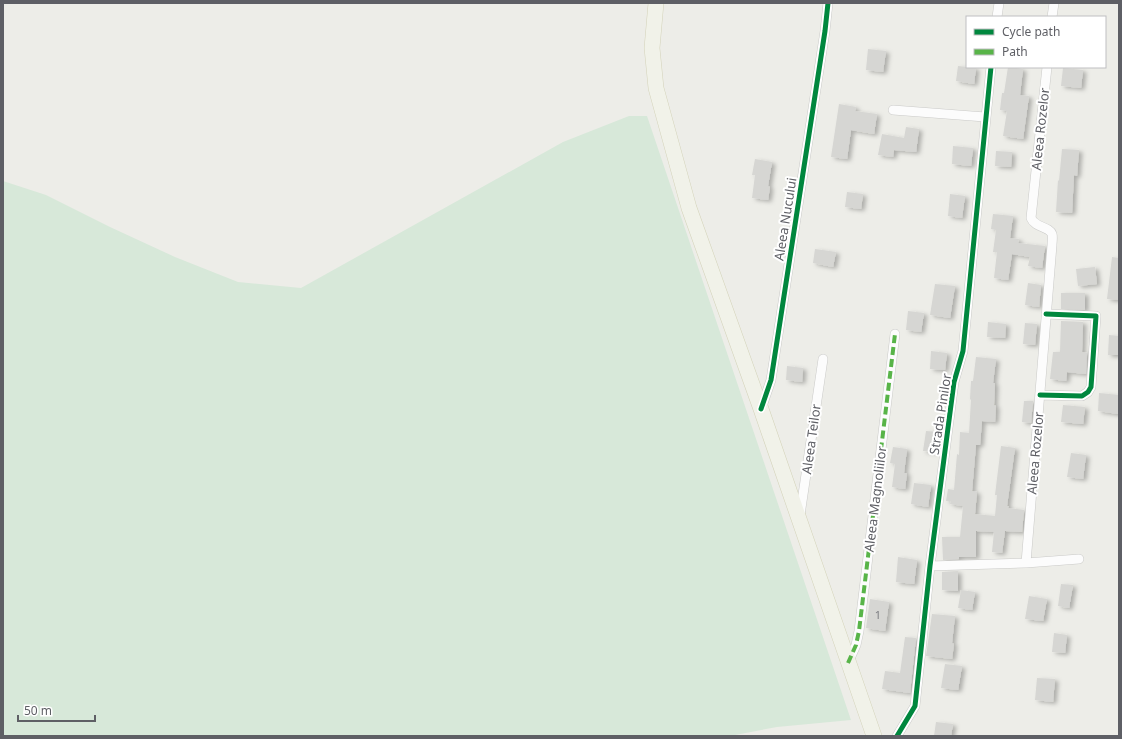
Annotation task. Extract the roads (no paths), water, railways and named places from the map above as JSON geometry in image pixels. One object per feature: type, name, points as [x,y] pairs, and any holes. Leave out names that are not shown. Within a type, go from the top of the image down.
[{"type":"main road","points":[[656,3],[652,48],[656,88],[689,208],[761,408],[874,736]]},
{"type":"street","name":"Aleea Nucului","points":[[761,408],[771,380],[825,31],[828,3]]},
{"type":"street","points":[[997,16],[999,3]]},
{"type":"street","points":[[1052,16],[1054,3]]},
{"type":"street","name":"Strada Pinilor","points":[[898,736],[915,706],[930,566],[954,382],[963,350],[991,68]]},
{"type":"street","name":"Aleea Rozelor","points":[[1026,563],[1052,245],[1052,234],[1045,228],[1033,222],[1031,218],[1047,68]]},
{"type":"street","points":[[893,110],[986,117]]},
{"type":"street","points":[[1040,395],[1082,396],[1088,392],[1091,387],[1096,316],[1046,314]]},
{"type":"street","name":"Aleea Magnoliilor","points":[[848,663],[856,645],[859,631],[895,334]]},
{"type":"street","name":"Aleea Teilor","points":[[799,518],[823,359]]},
{"type":"street","points":[[930,566],[1026,563],[1079,559]]}]
